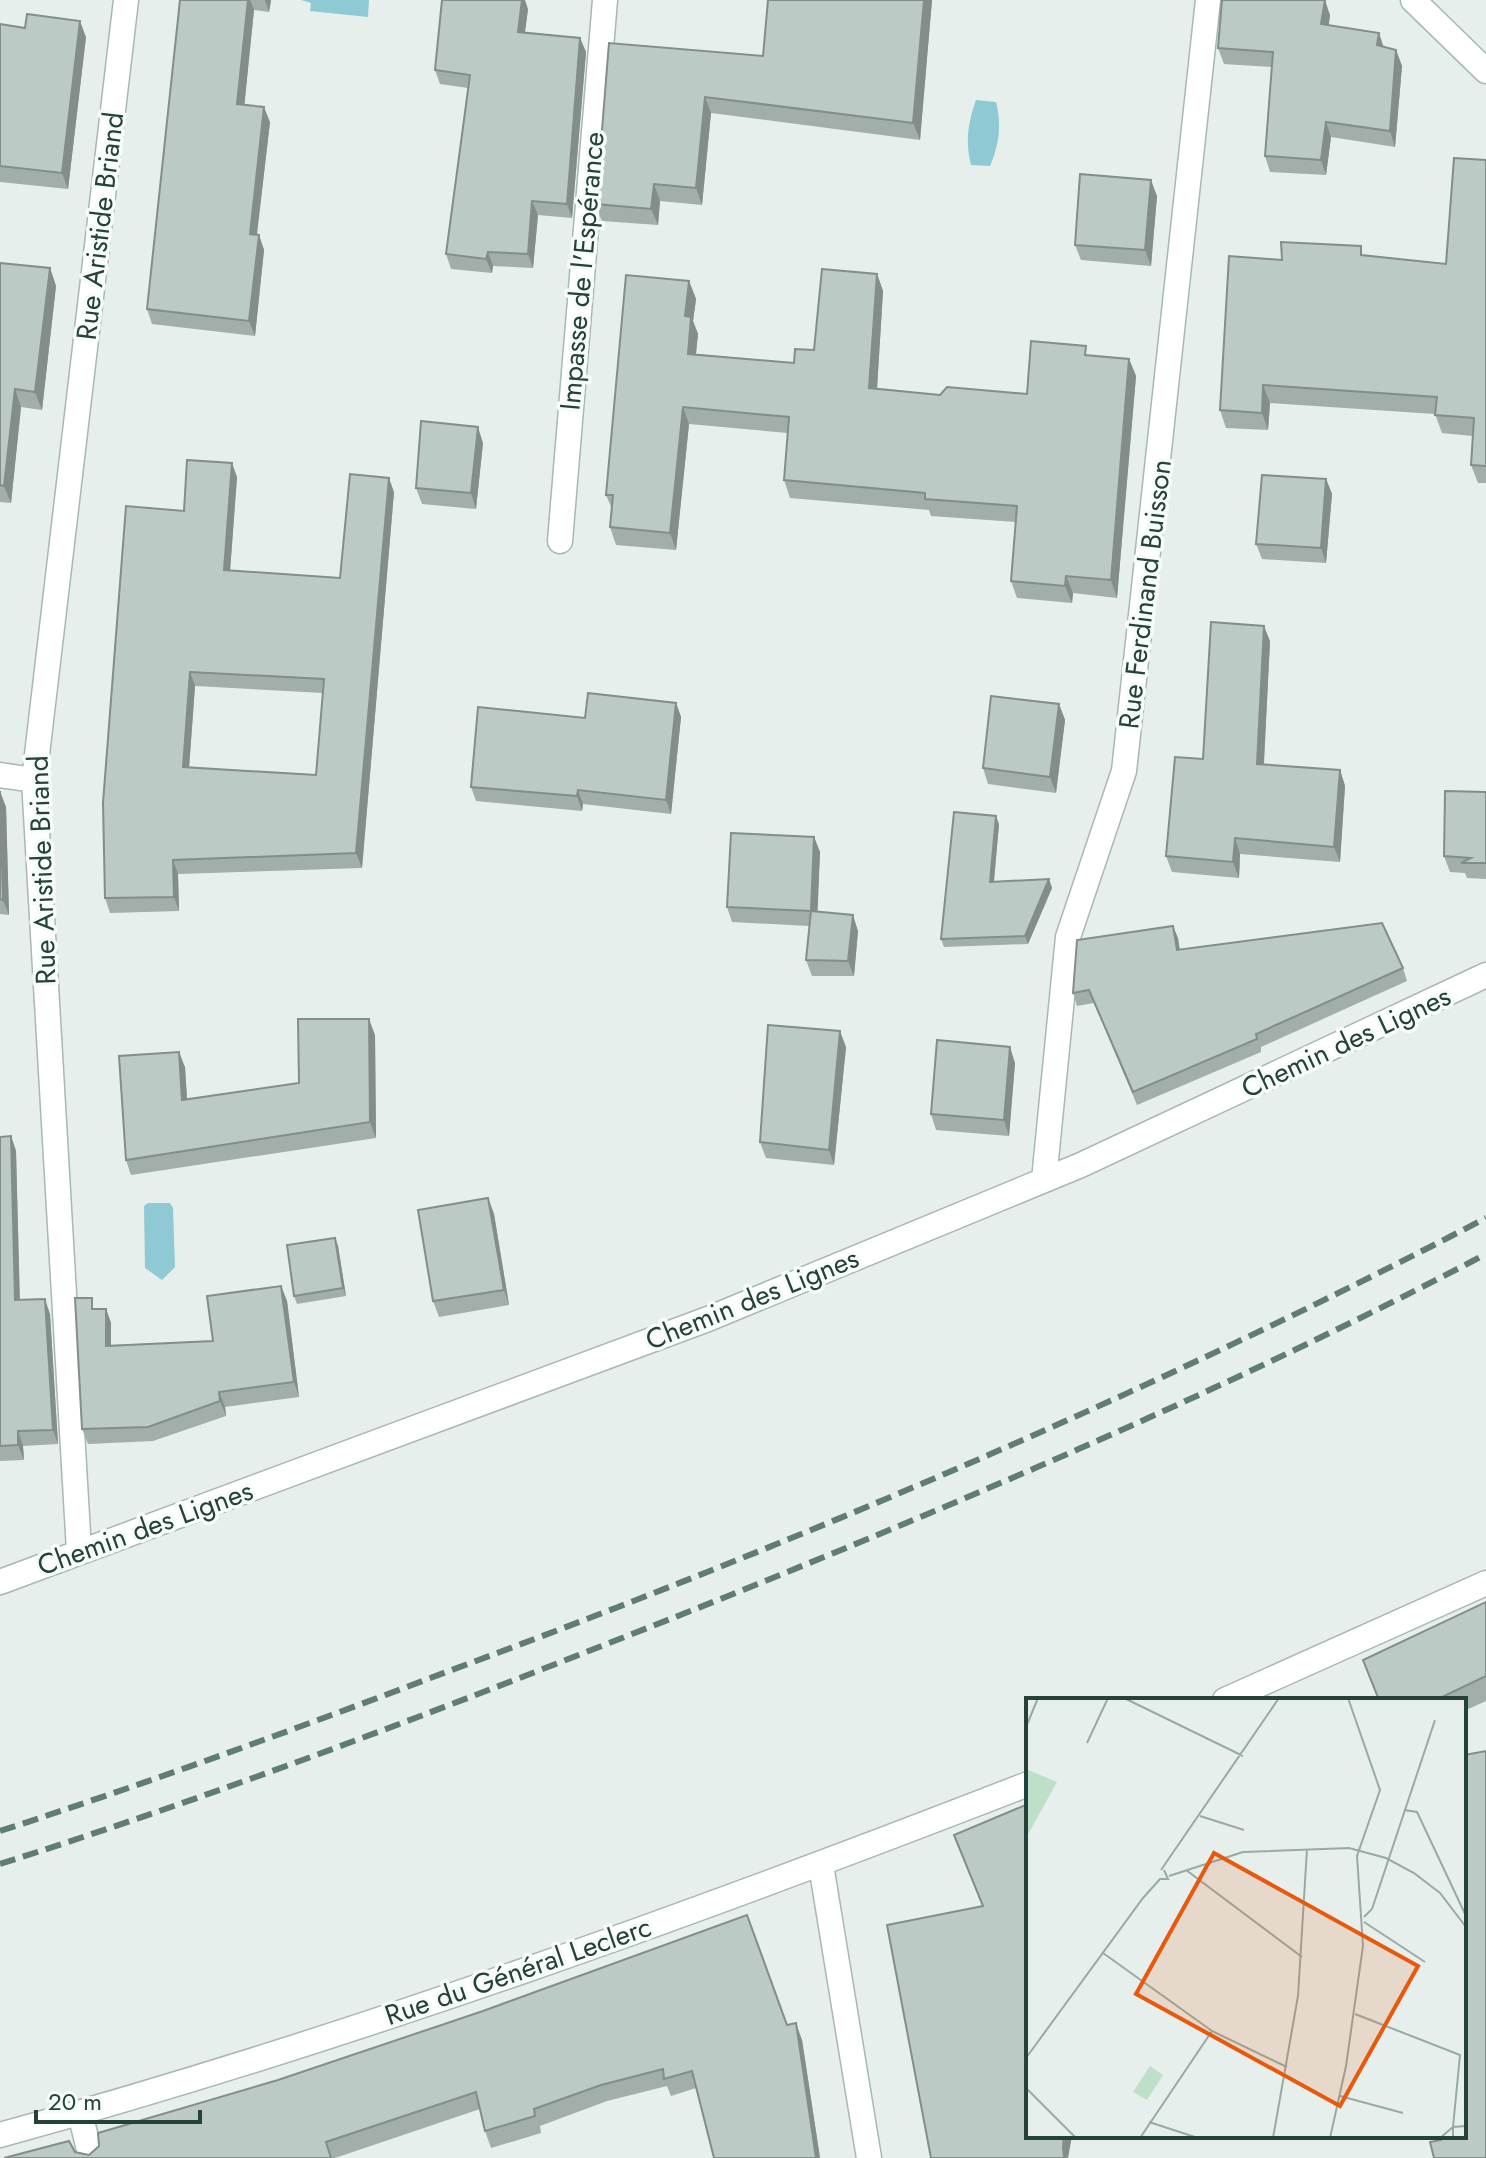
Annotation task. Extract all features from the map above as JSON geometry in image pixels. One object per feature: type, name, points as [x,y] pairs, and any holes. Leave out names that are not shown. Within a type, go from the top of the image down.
[{"type":"street","name":"Rue Aristide Briand","points":[[79,1551],[34,780],[126,0]]},
{"type":"street","name":"Impasse de l'Espérance","points":[[560,541],[605,0]]},
{"type":"street","name":"Rue Ferdinand Buisson","points":[[1044,1180],[1068,937],[1124,771],[1208,0]]},
{"type":"street","points":[[1413,0],[1486,71]]},
{"type":"street","points":[[0,775],[34,780]]},
{"type":"street","name":"Chemin des Lignes","points":[[0,1582],[708,1319],[1044,1180],[1486,975]]},
{"type":"street","points":[[1229,1698],[1486,1583]]},
{"type":"street","name":"Rue du Général Leclerc","points":[[0,2135],[353,2030],[821,1865],[1026,1785]]},
{"type":"street","points":[[821,1865],[869,2158]]},
{"type":"street","points":[[80,2113],[91,2158]]},
{"type":"water","points":[[301,0],[369,0],[368,17],[310,11],[311,3]]},
{"type":"water","points":[[976,100],[996,102],[998,110],[999,135],[990,166],[971,165],[968,132]]},
{"type":"water","points":[[148,1203],[170,1203],[173,1208],[175,1267],[162,1280],[145,1268],[144,1206]]},
{"type":"building","points":[[180,0],[248,0],[237,104],[264,107],[250,234],[259,235],[249,321],[147,309]]},
{"type":"building","points":[[442,0],[522,0],[518,32],[580,38],[567,204],[532,201],[528,254],[488,252],[486,259],[446,254],[470,75],[435,70]]},
{"type":"building","points":[[768,0],[924,0],[913,123],[705,97],[696,188],[654,184],[651,209],[596,204],[609,43],[763,56]]},
{"type":"building","points":[[1222,0],[1325,0],[1321,24],[1379,33],[1377,45],[1396,50],[1390,131],[1326,122],[1321,160],[1265,156],[1273,52],[1218,48]]},
{"type":"building","points":[[27,14],[80,21],[62,173],[0,166],[0,24],[25,28]]},
{"type":"building","points":[[1454,158],[1486,160],[1486,466],[1471,465],[1474,418],[1435,415],[1437,397],[1263,385],[1262,413],[1220,410],[1229,256],[1282,260],[1281,242],[1361,246],[1361,255],[1446,264]]},
{"type":"building","points":[[1080,174],[1151,180],[1145,250],[1075,245]]},
{"type":"building","points":[[0,263],[50,268],[35,392],[15,389],[4,486],[0,485]]},
{"type":"building","points":[[822,269],[877,274],[869,388],[940,395],[947,387],[1027,394],[1031,341],[1086,346],[1085,355],[1129,359],[1111,580],[1066,576],[1065,586],[1011,581],[1017,506],[925,499],[925,493],[784,480],[789,417],[683,407],[670,533],[610,527],[613,495],[606,495],[626,275],[689,281],[685,316],[691,317],[688,354],[794,363],[795,349],[814,350]]},
{"type":"building","points":[[421,421],[478,427],[471,493],[416,488]]},
{"type":"building","points":[[187,460],[232,463],[224,570],[340,578],[350,474],[389,478],[356,853],[173,860],[174,897],[105,898],[103,803],[126,506],[184,511]],"holes":[[[190,672],[324,679],[316,775],[183,767]]]},
{"type":"building","points":[[1262,475],[1326,479],[1321,548],[1256,544]]},
{"type":"building","points":[[1211,622],[1264,626],[1257,764],[1340,770],[1334,847],[1235,838],[1233,862],[1166,856],[1175,757],[1203,759]]},
{"type":"building","points":[[588,693],[676,703],[666,800],[578,790],[577,796],[471,787],[478,707],[585,718]]},
{"type":"building","points":[[991,696],[1059,704],[1050,777],[983,768]]},
{"type":"building","points":[[1445,791],[1486,792],[1486,863],[1461,863],[1471,858],[1444,856]]},
{"type":"building","points":[[0,792],[3,900],[0,899]]},
{"type":"building","points":[[954,812],[996,816],[990,882],[1049,879],[1025,936],[941,939]]},
{"type":"building","points":[[731,833],[814,837],[811,911],[727,907]]},
{"type":"building","points":[[811,911],[853,915],[848,961],[806,960]]},
{"type":"building","points":[[1382,923],[1403,968],[1256,1034],[1257,1039],[1133,1092],[1089,990],[1073,993],[1077,940],[1173,926],[1177,950]]},
{"type":"building","points":[[298,1019],[369,1019],[370,1122],[126,1160],[119,1056],[179,1052],[182,1100],[299,1083]]},
{"type":"building","points":[[768,1025],[840,1031],[829,1150],[760,1142]]},
{"type":"building","points":[[937,1040],[1010,1047],[1004,1120],[931,1114]]},
{"type":"building","points":[[11,1136],[15,1300],[45,1299],[53,1430],[18,1431],[18,1445],[0,1446],[0,1137]]},
{"type":"building","points":[[488,1198],[504,1290],[433,1301],[418,1210]]},
{"type":"building","points":[[335,1238],[343,1288],[294,1296],[287,1245]]},
{"type":"building","points":[[281,1286],[294,1382],[219,1392],[220,1401],[148,1427],[82,1429],[75,1298],[92,1298],[92,1309],[106,1309],[106,1346],[213,1341],[207,1296]]},
{"type":"building","points":[[1486,1602],[1486,1676],[1440,1698],[1378,1698],[1363,1660]]},
{"type":"building","points":[[1486,1751],[1486,2158],[1434,2158],[1430,2142],[1441,2138],[1466,2138],[1466,1755]]},
{"type":"building","points":[[1026,1805],[1026,2138],[1064,2138],[1064,2158],[931,2158],[887,1925],[983,1906],[954,1835]]},
{"type":"building","points":[[747,1915],[787,2025],[796,2023],[816,2158],[714,2158],[692,2071],[664,2079],[663,2069],[601,2085],[534,2109],[535,2116],[485,2131],[476,2092],[326,2142],[331,2158],[4,2158],[69,2141],[75,2152],[89,2155],[99,2146],[98,2133],[278,2080],[483,2011]]},
{"type":"railway","points":[[0,1831],[338,1713],[713,1570],[844,1516],[1104,1404],[1486,1218]]},
{"type":"railway","points":[[0,1864],[351,1742],[798,1568],[1195,1397],[1486,1254]]}]
